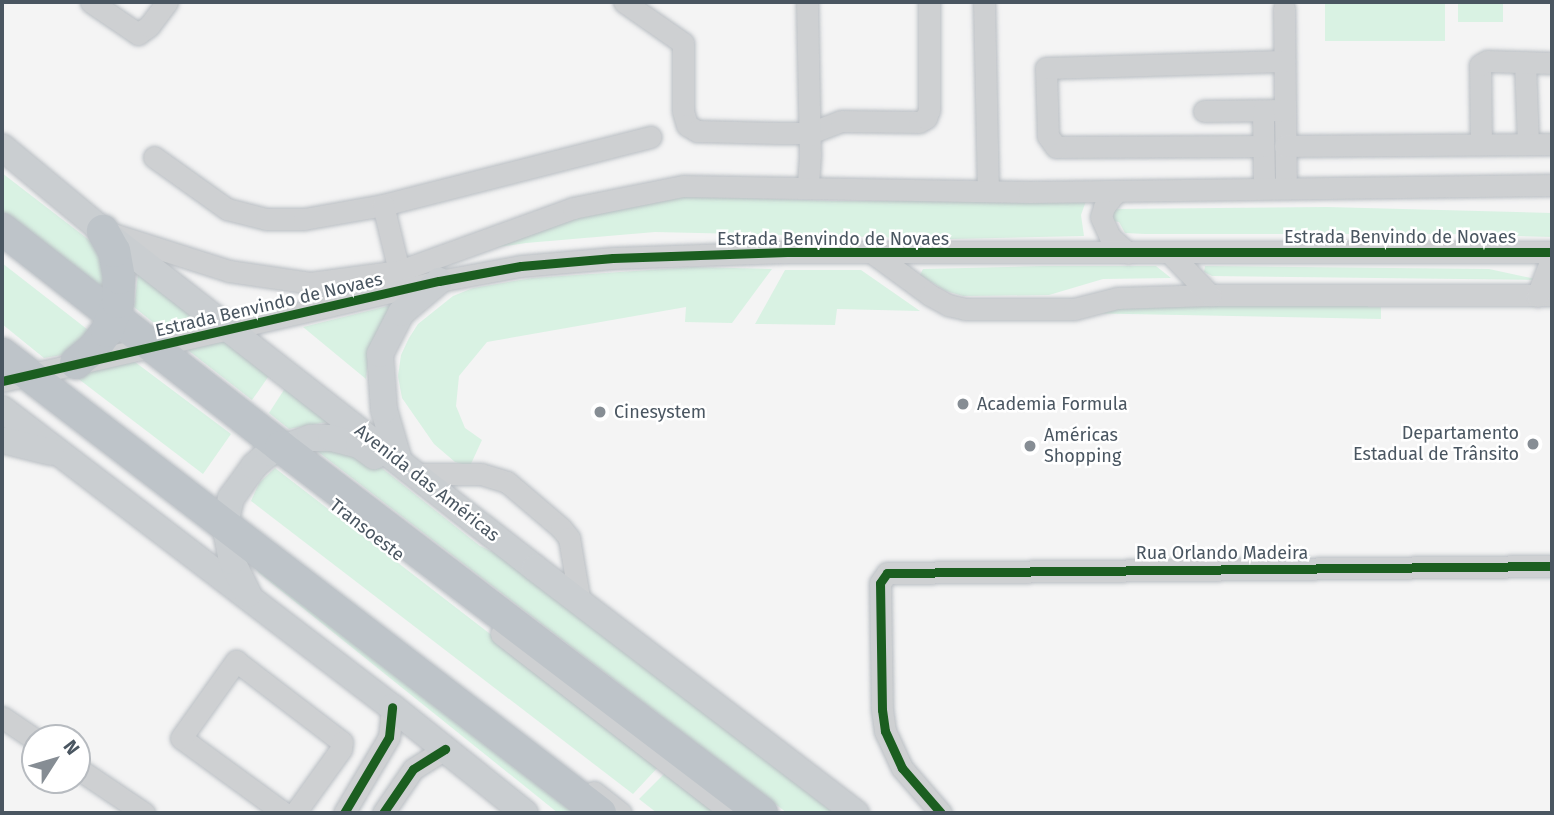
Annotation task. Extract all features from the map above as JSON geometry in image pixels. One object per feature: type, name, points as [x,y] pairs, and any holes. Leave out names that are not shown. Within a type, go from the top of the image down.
[{"type":"highway","points":[[2,229],[111,324],[275,450],[762,813]]},
{"type":"highway","points":[[76,363],[94,348],[111,324],[119,278],[114,251],[103,231]]},
{"type":"highway","points":[[2,354],[23,375],[226,519],[600,813]]},
{"type":"main road","name":"Avenida das Américas","points":[[2,148],[103,231],[234,330],[535,568],[856,813]]},
{"type":"main road","points":[[407,468],[384,410],[380,354],[401,313],[439,281]]},
{"type":"main road","points":[[2,410],[525,813]]},
{"type":"main road","points":[[251,600],[232,561],[226,519],[238,484],[275,450],[310,438],[331,438],[359,445],[490,547],[522,565],[535,568]]},
{"type":"main road","points":[[2,440],[62,455]]},
{"type":"street","points":[[91,2],[138,34],[149,26],[167,2]]},
{"type":"street","points":[[624,2],[684,43],[683,111],[687,125],[697,131],[810,133],[841,121],[919,122],[926,118],[929,110],[929,2]]},
{"type":"street","points":[[807,2],[810,133],[808,187]]},
{"type":"street","points":[[984,2],[988,191]]},
{"type":"street","points":[[1284,8],[1286,187]]},
{"type":"street","points":[[1263,146],[1056,147],[1048,136],[1046,68],[1283,61]]},
{"type":"street","points":[[1480,143],[1480,65],[1488,61],[1552,63]]},
{"type":"street","points":[[1525,62],[1528,143]]},
{"type":"street","points":[[1204,111],[1284,110]]},
{"type":"street","points":[[1262,111],[1264,187]]},
{"type":"street","points":[[154,157],[227,209],[266,219],[304,219],[383,205],[650,137]]},
{"type":"street","points":[[1285,146],[1552,144]]},
{"type":"street","name":"Estrada Benvindo de Novaes","points":[[103,231],[257,277],[310,284],[400,271],[573,208],[683,186],[1116,192],[1264,187],[1552,185]]},
{"type":"street","points":[[1116,192],[1104,207],[1101,217],[1110,237],[1128,253]]},
{"type":"street","points":[[383,205],[400,271]]},
{"type":"street","points":[[2,248],[111,324]]},
{"type":"street","name":"Estrada Benvindo de Novaes","points":[[23,375],[234,330],[439,281],[521,266],[613,258],[787,253],[1552,255]]},
{"type":"street","points":[[874,254],[930,295],[948,305],[965,309],[1074,309],[1117,298],[1210,295],[1545,295],[1552,255]]},
{"type":"street","points":[[1171,254],[1210,295]]},
{"type":"street","points":[[2,342],[23,375]]},
{"type":"street","name":"Transoeste","points":[[275,450],[732,813]]},
{"type":"street","points":[[407,468],[481,474],[507,482],[569,538],[580,603]]},
{"type":"street","points":[[226,519],[621,813]]},
{"type":"street","name":"Rua Orlando Madeira","points":[[941,813],[902,768],[885,731],[882,710],[880,583],[882,577],[892,572],[1552,566]]},
{"type":"street","points":[[284,813],[181,738],[236,661],[342,742],[341,748],[295,813]]},
{"type":"street","points":[[344,813],[389,737],[392,708]]},
{"type":"street","points":[[2,717],[21,730]]},
{"type":"street","points":[[383,813],[413,769],[444,748]]},
{"type":"street","points":[[91,777],[144,813]]},
{"type":"green space","points":[[1325,2],[1445,2],[1445,41],[1325,41]]},
{"type":"green space","points":[[1458,2],[1503,2],[1503,22],[1458,22]]},
{"type":"green space","points":[[2,173],[93,243],[106,267],[103,298],[2,220]]},
{"type":"green space","points":[[663,195],[834,201],[1086,201],[1081,215],[1084,236],[951,239],[655,232],[526,243],[472,251],[588,210]]},
{"type":"green space","points":[[1327,207],[1552,213],[1552,237],[1452,234],[1145,234],[1125,233],[1119,222],[1108,220],[1112,209]]},
{"type":"green space","points":[[2,263],[92,333],[74,353],[44,358],[2,324]]},
{"type":"green space","points":[[1156,266],[1171,278],[1103,279],[1049,295],[963,296],[946,291],[920,275],[923,269]]},
{"type":"green space","points":[[1205,266],[1489,269],[1540,280],[1212,276],[1204,272]]},
{"type":"green space","points":[[139,267],[207,319],[160,328],[134,307]]},
{"type":"green space","points":[[693,267],[772,269],[732,323],[685,322],[686,307],[487,342],[459,376],[456,406],[465,428],[482,440],[470,466],[455,462],[434,444],[402,398],[398,376],[401,355],[409,338],[418,324],[453,296],[473,288],[532,278]]},
{"type":"green space","points":[[785,270],[861,270],[920,311],[837,309],[835,325],[755,324]]},
{"type":"green space","points":[[1367,301],[1368,307],[1381,307],[1381,319],[1076,313],[1104,303]]},
{"type":"green space","points":[[392,305],[369,353],[366,379],[303,327]]},
{"type":"green space","points":[[232,338],[273,370],[252,400],[184,347]]},
{"type":"green space","points":[[131,359],[231,434],[203,474],[72,374]]},
{"type":"green space","points":[[289,382],[327,422],[289,429],[269,413]]},
{"type":"green space","points":[[312,447],[368,457],[480,546],[514,562],[834,813],[787,813]]},
{"type":"green space","points":[[275,468],[660,765],[633,794],[251,501],[259,483]]},
{"type":"green space","points":[[251,554],[580,813],[558,813],[258,572]]},
{"type":"green space","points":[[668,770],[723,813],[657,813],[639,799]]},
{"type":"cycle path","points":[[2,381],[439,281],[521,266],[613,258],[787,252],[1552,252]]},
{"type":"cycle path","points":[[941,813],[902,768],[885,731],[882,710],[880,583],[887,573],[1552,566]]},
{"type":"cycle path","points":[[344,813],[389,737],[392,707]]},
{"type":"cycle path","points":[[383,813],[413,769],[445,749]]},
{"type":"place","name":"Academia Formula","points":[[963,404]]},
{"type":"place","name":"Cinesystem","points":[[600,412]]},
{"type":"place","name":"Departamento Estadual de Trânsito","points":[[1533,444]]},
{"type":"place","name":"Américas Shopping","points":[[1030,446]]}]
